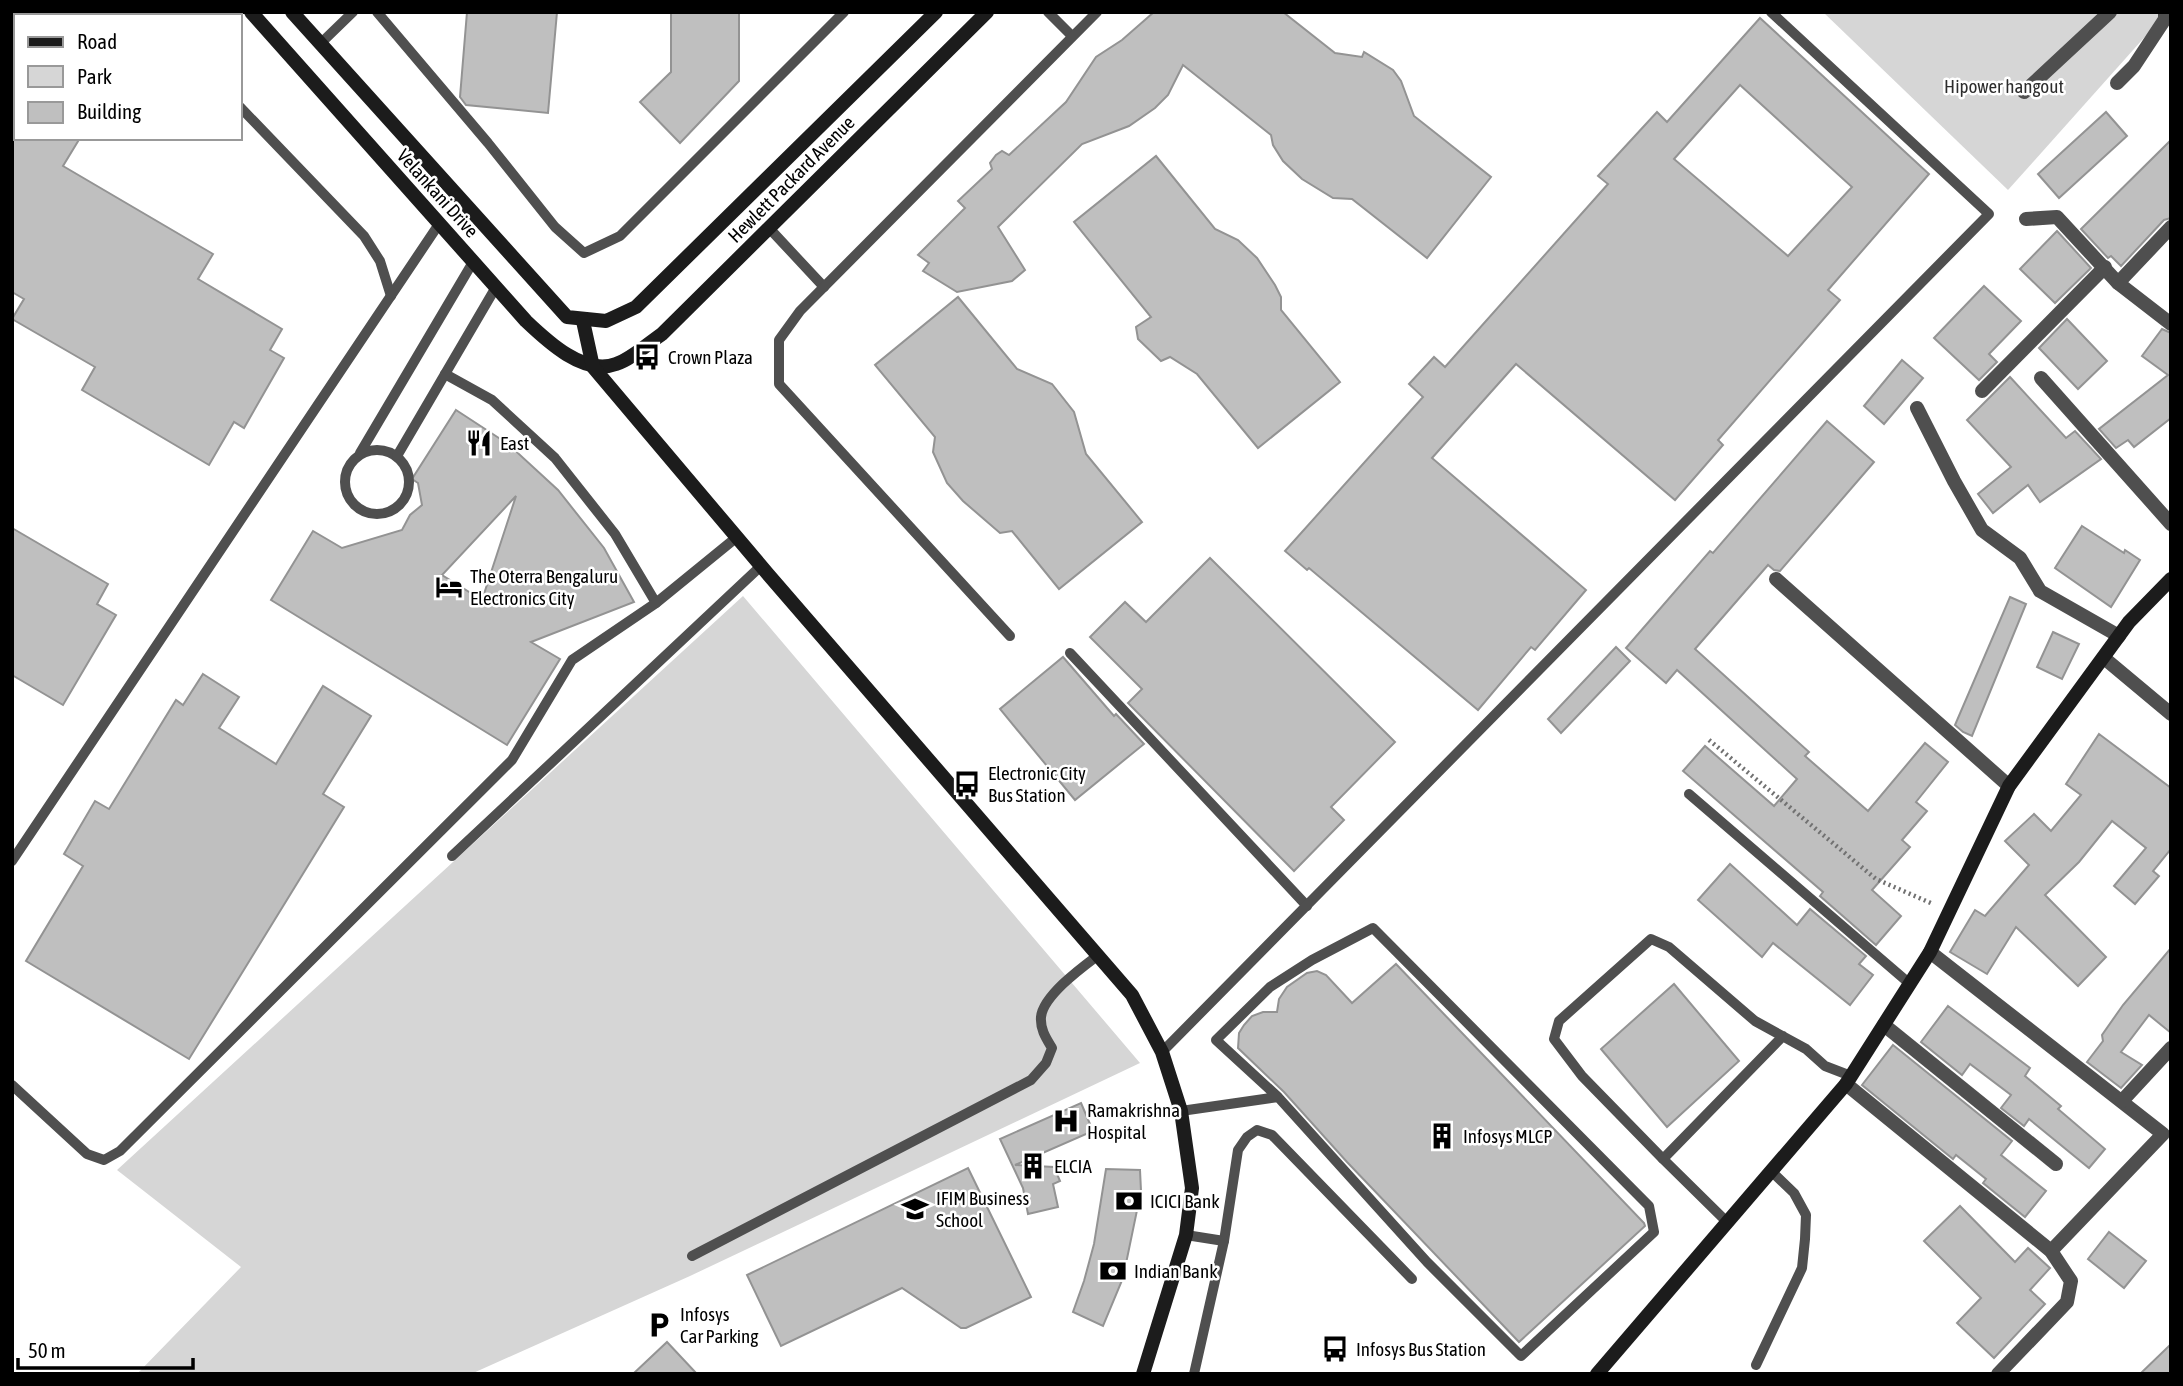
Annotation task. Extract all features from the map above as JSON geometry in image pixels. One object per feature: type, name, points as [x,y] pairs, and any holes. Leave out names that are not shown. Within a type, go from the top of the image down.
[{"type":"street","name":"Velankani Drive","points":[[251,12],[496,287],[554,347],[593,367]]},
{"type":"street","name":"Velankani Drive","points":[[292,12],[545,296],[567,317],[583,321],[606,321]]},
{"type":"street","name":"Hewlett Packard Avenue","points":[[606,321],[636,307],[936,12]]},
{"type":"street","name":"Hewlett Packard Avenue","points":[[593,367],[616,365],[662,334],[987,12]]},
{"type":"street","points":[[2024,92],[2110,12]]},
{"type":"street","points":[[2117,83],[2134,66],[2165,19],[2165,12]]},
{"type":"street","points":[[2026,219],[2057,217],[2118,283],[2171,324]]},
{"type":"street","points":[[2118,283],[2171,227]]},
{"type":"street","points":[[1982,391],[2105,267]]},
{"type":"street","points":[[583,321],[593,367],[761,566],[1132,995],[1162,1052],[1181,1111],[1192,1188],[1186,1236],[1143,1374]]},
{"type":"street","points":[[2041,378],[2171,524]]},
{"type":"street","points":[[1917,408],[1954,481],[1983,530],[2020,558],[2040,591],[2119,636]]},
{"type":"street","points":[[1776,579],[2009,786]]},
{"type":"street","points":[[1597,1374],[1848,1080],[1930,952],[2009,786],[2129,622],[2171,579]]},
{"type":"street","points":[[2104,658],[2171,714]]},
{"type":"street","points":[[1930,952],[2163,1134],[2051,1251]]},
{"type":"street","points":[[1884,1025],[2056,1164]]},
{"type":"street","points":[[2122,1101],[2171,1048]]},
{"type":"street","points":[[1848,1080],[2051,1251],[2071,1281],[2067,1302],[1998,1374]]},
{"type":"lane","points":[[320,44],[353,12]]},
{"type":"lane","points":[[377,12],[555,227],[584,253],[620,236],[844,12]]},
{"type":"lane","points":[[1048,12],[1072,36]]},
{"type":"lane","points":[[1010,636],[779,384],[779,340],[800,311],[824,286],[1097,12]]},
{"type":"lane","points":[[1162,1052],[1989,214],[1772,12]]},
{"type":"lane","points":[[242,109],[364,236],[380,261],[391,296]]},
{"type":"lane","points":[[12,861],[439,224]]},
{"type":"lane","points":[[769,228],[824,286]]},
{"type":"lane","points":[[360,453],[372,449],[385,450],[397,456],[406,467],[409,480],[407,494],[399,505],[389,512],[366,512],[355,506],[344,485],[345,473],[351,461],[360,453],[473,262]]},
{"type":"lane","points":[[397,456],[496,287]]},
{"type":"lane","points":[[445,374],[492,400],[555,458],[615,534],[656,603]]},
{"type":"lane","points":[[12,1085],[87,1154],[104,1160],[120,1151],[512,760],[572,660],[656,603],[737,537]]},
{"type":"lane","points":[[452,856],[761,566]]},
{"type":"lane","points":[[1070,653],[1307,906]]},
{"type":"lane","points":[[1689,794],[1910,984]]},
{"type":"lane","points":[[1373,928],[1649,1206],[1654,1232],[1521,1356],[1426,1262],[1278,1097],[1216,1040],[1270,987],[1312,960],[1373,928]]},
{"type":"lane","points":[[1727,1222],[1582,1076],[1554,1039],[1559,1021],[1651,939],[1669,947],[1755,1021],[1806,1049],[1825,1066],[1848,1080]]},
{"type":"lane","points":[[692,1256],[1031,1080],[1046,1063],[1052,1048],[1041,1029],[1040,1014],[1056,991],[1097,956]]},
{"type":"lane","points":[[1663,1160],[1783,1036]]},
{"type":"lane","points":[[1181,1111],[1278,1097]]},
{"type":"lane","points":[[1194,1374],[1224,1241],[1238,1150],[1247,1137],[1258,1130],[1272,1135],[1412,1279]]},
{"type":"lane","points":[[1756,1365],[1802,1268],[1805,1239],[1806,1215],[1794,1193],[1771,1171]]},
{"type":"lane","points":[[1186,1236],[1224,1241]]},
{"type":"path","points":[[1709,740],[1876,879],[1950,911]]},
{"type":"green space","name":"Hipower hangout","points":[[1823,12],[2167,12],[2008,190]]},
{"type":"green space","points":[[743,596],[1140,1063],[690,1276],[471,1374],[137,1374],[241,1267],[117,1170]]},
{"type":"building","points":[[467,12],[557,12],[548,113],[466,105],[460,97]]},
{"type":"building","points":[[671,12],[739,12],[739,81],[680,143],[640,102],[671,72]]},
{"type":"building","points":[[1154,12],[1283,12],[1335,53],[1362,57],[1364,52],[1393,70],[1401,81],[1414,116],[1491,177],[1427,258],[1352,199],[1333,198],[1302,179],[1283,161],[1273,145],[1271,135],[1183,65],[1168,95],[1155,108],[1129,126],[1082,144],[998,227],[1025,270],[1012,281],[957,292],[923,271],[929,263],[918,255],[965,208],[958,201],[992,169],[990,163],[996,155],[1002,151],[1009,155],[1066,102],[1096,57],[1122,40]]},
{"type":"building","points":[[1760,18],[1929,174],[1828,290],[1840,300],[1718,440],[1723,445],[1675,500],[1516,364],[1432,458],[1586,590],[1535,650],[1531,647],[1478,710],[1309,568],[1307,570],[1285,551],[1423,397],[1409,384],[1434,357],[1445,367],[1608,184],[1598,176],[1657,112],[1667,122]],"holes":[[[1740,85],[1852,187],[1788,256],[1674,159]]]},
{"type":"building","points":[[2106,112],[2127,136],[2059,198],[2038,174]]},
{"type":"building","points":[[12,138],[79,140],[63,166],[213,254],[198,279],[282,329],[270,350],[284,358],[244,428],[234,422],[209,465],[82,390],[95,367],[12,319],[24,299],[12,292]]},
{"type":"building","points":[[2171,140],[2171,218],[2164,220],[2121,266],[2111,256],[2108,258],[2081,229]]},
{"type":"building","points":[[1156,156],[1215,229],[1238,240],[1257,258],[1281,297],[1281,310],[1340,382],[1258,448],[1197,374],[1170,357],[1161,361],[1138,339],[1136,327],[1151,317],[1074,222]]},
{"type":"building","points":[[2057,231],[2091,268],[2055,303],[2020,269]]},
{"type":"building","points":[[1984,286],[2021,321],[1989,354],[1997,362],[1979,380],[1934,338]]},
{"type":"building","points":[[958,297],[1017,369],[1052,384],[1074,412],[1086,454],[1142,522],[1059,589],[1012,531],[1000,533],[963,501],[947,483],[933,452],[935,437],[875,365]]},
{"type":"building","points":[[2067,319],[2107,361],[2078,389],[2039,348]]},
{"type":"building","points":[[2162,329],[2171,333],[2171,418],[2134,447],[2128,440],[2116,448],[2099,429],[2168,375],[2142,356]]},
{"type":"building","points":[[1902,360],[1923,378],[1884,424],[1864,406]]},
{"type":"building","points":[[2010,377],[2066,438],[2075,431],[2101,459],[2040,502],[2028,485],[1993,513],[1978,494],[2011,467],[1967,420]]},
{"type":"building","points":[[456,410],[508,444],[558,490],[604,548],[634,602],[531,642],[560,659],[507,745],[271,600],[313,531],[342,548],[402,530],[410,515],[422,505],[418,483],[412,479]],"holes":[[[516,496],[482,600],[442,575]]]},
{"type":"building","points":[[1827,421],[1874,462],[1780,571],[1768,565],[1695,649],[1809,752],[1805,756],[1868,811],[1925,743],[1948,762],[1916,802],[1927,811],[1902,840],[1910,847],[1872,890],[1901,916],[1876,945],[1820,896],[1823,892],[1683,771],[1705,746],[1774,806],[1797,779],[1677,670],[1666,683],[1626,648],[1710,551],[1713,553]]},
{"type":"building","points":[[2082,526],[2140,560],[2111,607],[2055,568]]},
{"type":"building","points":[[12,528],[108,584],[97,604],[116,615],[63,705],[12,675]]},
{"type":"building","points":[[1210,558],[1395,742],[1331,807],[1344,820],[1294,871],[1128,703],[1142,689],[1090,637],[1125,602],[1146,622]]},
{"type":"building","points":[[2010,597],[2026,604],[1972,736],[1955,725]]},
{"type":"building","points":[[2053,632],[2079,644],[2062,679],[2037,667]]},
{"type":"building","points":[[1616,647],[1630,661],[1561,733],[1548,719]]},
{"type":"building","points":[[1063,657],[1114,716],[1116,714],[1144,744],[1075,800],[1000,709]]},
{"type":"building","points":[[203,674],[239,697],[219,728],[276,764],[323,686],[371,716],[323,794],[344,807],[189,1059],[26,961],[83,866],[64,854],[95,801],[109,809],[176,700],[183,705]]},
{"type":"building","points":[[2099,734],[2171,788],[2171,849],[2153,871],[2159,876],[2135,904],[2114,886],[2146,848],[2112,821],[2079,862],[2045,895],[2106,957],[2078,986],[2016,927],[1987,974],[1950,952],[1975,910],[1985,916],[2029,865],[2005,841],[2034,814],[2051,831],[2081,795],[2066,784]]},
{"type":"building","points":[[1730,864],[1797,925],[1810,909],[1866,956],[1859,964],[1873,975],[1850,1005],[1773,943],[1762,957],[1698,900]]},
{"type":"building","points":[[2171,948],[2171,1033],[2149,1015],[2121,1052],[2142,1065],[2121,1088],[2087,1062],[2103,1041],[2102,1035],[2123,1005]]},
{"type":"building","name":"Infosys MLCP","points":[[1396,964],[1645,1226],[1519,1342],[1284,1092],[1238,1048],[1239,1033],[1252,1016],[1263,1012],[1277,1012],[1279,999],[1287,987],[1307,973],[1317,971],[1326,975],[1352,1003]]},
{"type":"building","points":[[1674,984],[1739,1061],[1667,1127],[1601,1049]]},
{"type":"building","points":[[1948,1006],[2030,1068],[2025,1076],[2061,1106],[2058,1109],[2105,1149],[2089,1168],[2029,1119],[2024,1126],[2001,1108],[2011,1095],[1970,1064],[1962,1075],[1921,1042]]},
{"type":"building","points":[[1893,1045],[2012,1141],[2001,1155],[2046,1191],[2025,1217],[1983,1183],[1986,1179],[1956,1155],[1953,1159],[1862,1085]]},
{"type":"building","name":"ELCIA","points":[[1081,1103],[1093,1131],[1015,1165],[1054,1167],[1060,1181],[1053,1184],[1058,1207],[1028,1214],[1023,1188],[1000,1139]]},
{"type":"building","points":[[968,1168],[1031,1297],[961,1328],[902,1288],[781,1346],[747,1275]]},
{"type":"building","points":[[1106,1169],[1140,1170],[1141,1191],[1123,1278],[1103,1326],[1073,1312],[1094,1244]]},
{"type":"building","points":[[1960,1206],[2015,1262],[2028,1248],[2050,1268],[2030,1290],[2045,1304],[1994,1358],[1957,1323],[1981,1298],[1924,1241]]},
{"type":"building","points":[[2109,1232],[2146,1261],[2124,1288],[2088,1259]]},
{"type":"building","points":[[667,1342],[697,1374],[633,1374]]},
{"type":"building","points":[[2171,1344],[2171,1374],[2140,1374]]},
{"type":"place","name":"Crown Plaza","points":[[647,357]]},
{"type":"place","name":"East","points":[[479,443]]},
{"type":"place","name":"The Oterra Bengaluru Electronics City","points":[[449,587]]},
{"type":"place","name":"Electronic City Bus Station","points":[[967,784]]},
{"type":"place","name":"Ramakrishna Hospital","points":[[1066,1121]]},
{"type":"place","name":"Infosys MLCP","points":[[1442,1136]]},
{"type":"place","name":"ELCIA","points":[[1033,1166]]},
{"type":"place","name":"ICICI Bank","points":[[1129,1201]]},
{"type":"place","name":"IFIM Business School","points":[[915,1209]]},
{"type":"place","name":"Indian Bank","points":[[1113,1271]]},
{"type":"place","name":"Infosys Car Parking","points":[[659,1325]]},
{"type":"place","name":"Infosys Bus Station","points":[[1335,1349]]}]
